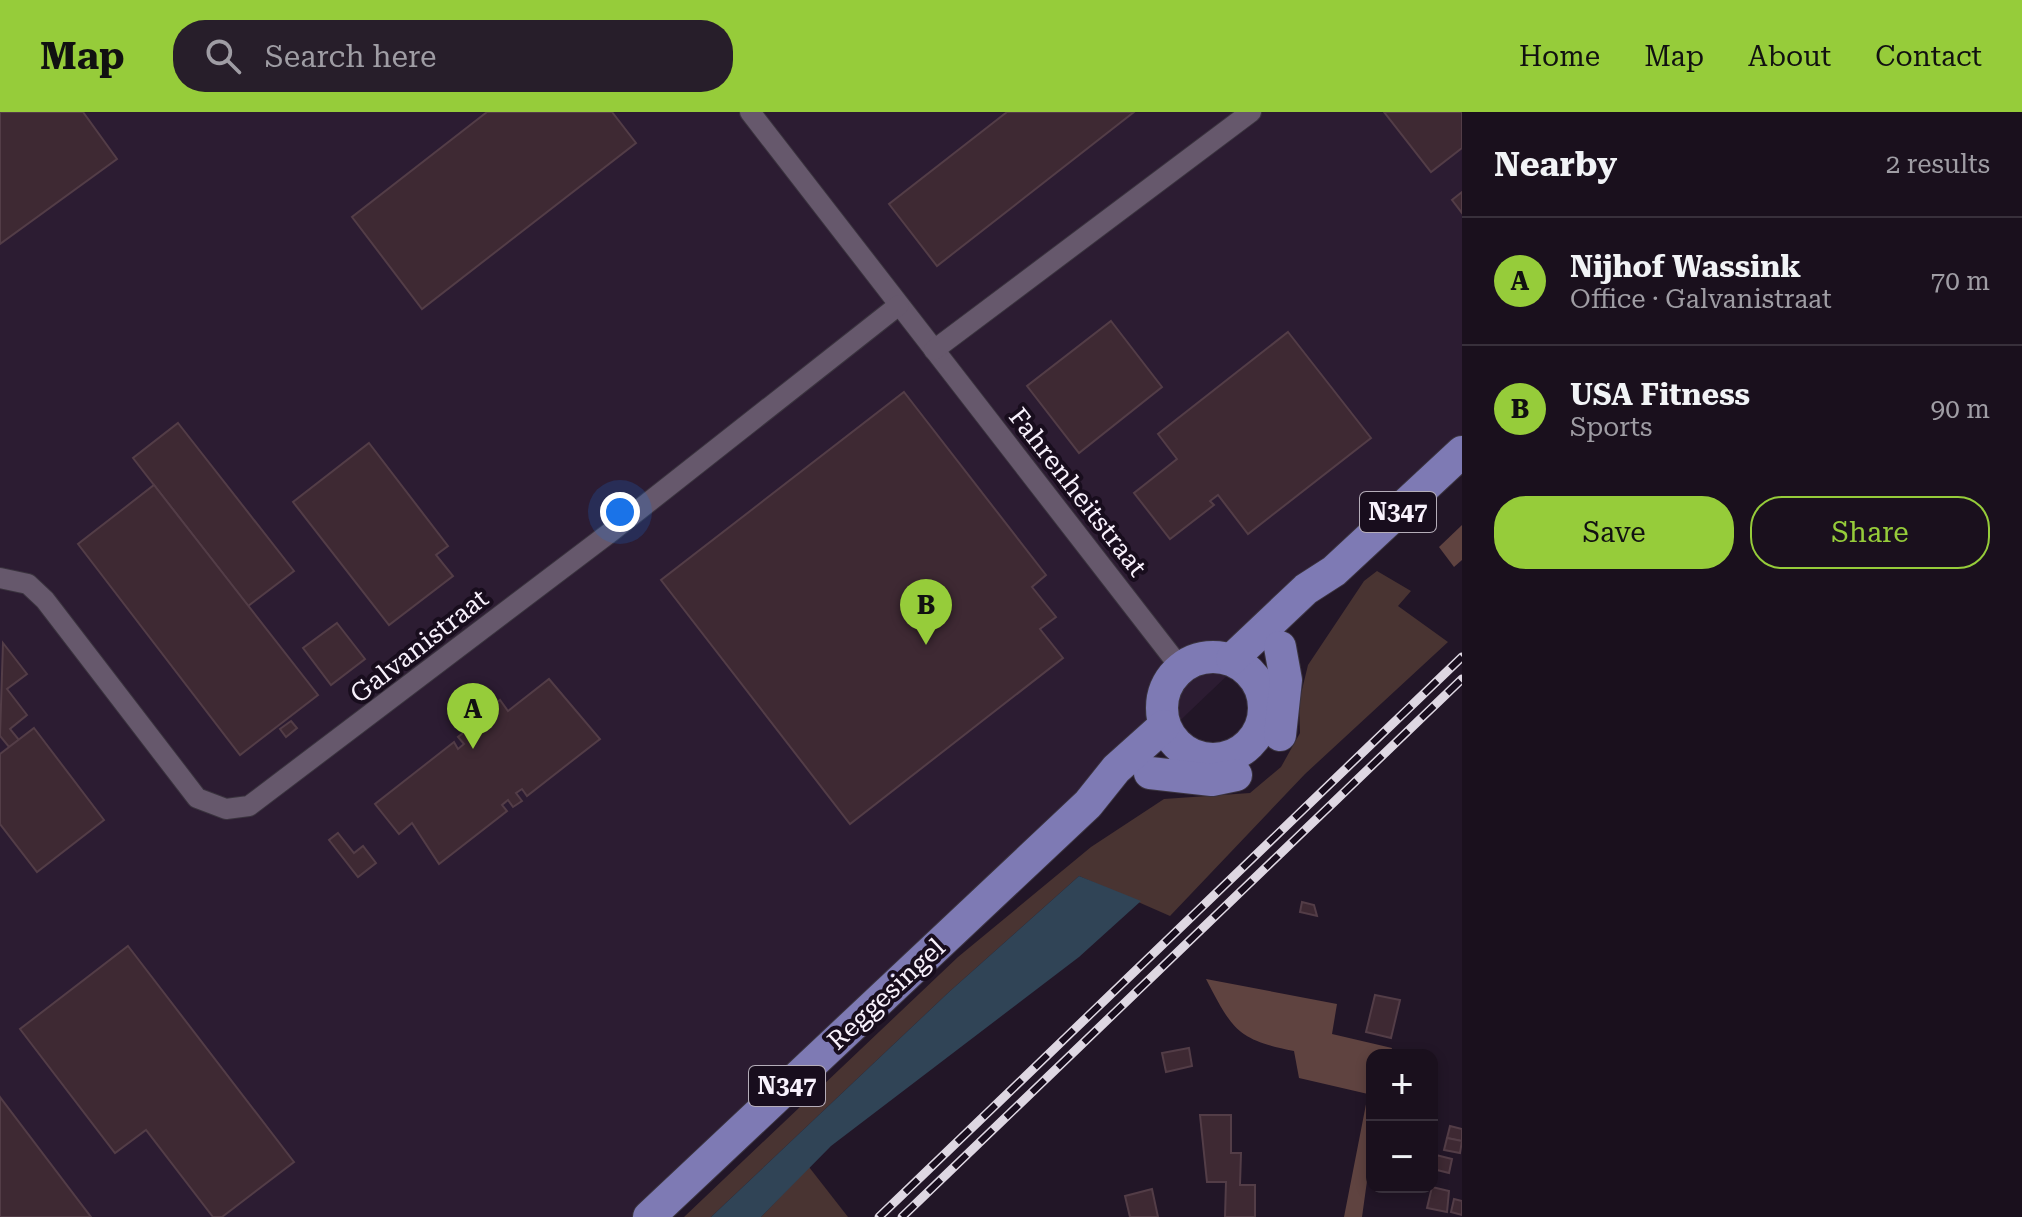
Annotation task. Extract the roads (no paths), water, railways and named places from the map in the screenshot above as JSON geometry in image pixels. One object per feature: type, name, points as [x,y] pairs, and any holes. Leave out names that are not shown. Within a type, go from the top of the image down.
[{"type":"main road","name":"N347","points":[[1232,659],[1306,589],[1334,571],[1462,452]]},
{"type":"main road","name":"N347","points":[[1256,680],[1320,597],[1334,571]]},
{"type":"main road","points":[[1150,773],[1212,780],[1240,775],[1261,763],[1277,743],[1284,722],[1286,680],[1280,647]]},
{"type":"main road","points":[[1205,656],[1232,659],[1256,680],[1263,696],[1264,714],[1259,731],[1249,745],[1234,755],[1217,759],[1200,758],[1184,751],[1164,726],[1161,705],[1166,684],[1180,667],[1205,656]]},
{"type":"main road","name":"Reggesingel","points":[[649,1217],[1088,804],[1116,769],[1164,726]]},
{"type":"main road","name":"Reggesingel","points":[[1088,804],[1150,773],[1184,751]]},
{"type":"street","name":"Fahrenheitstraat","points":[[750,112],[1180,667]]},
{"type":"street","points":[[934,350],[1251,112]]},
{"type":"street","name":"Galvanistraat","points":[[0,578],[28,584],[45,600],[197,798],[226,809],[249,806],[612,531],[899,305]]},
{"type":"water","points":[[1079,876],[1141,901],[1079,957],[831,1146],[761,1217],[711,1217],[949,992]]},
{"type":"railway","points":[[879,1217],[1462,657]]},
{"type":"railway","points":[[902,1217],[1462,679]]},
{"type":"place","name":"USA Fitness","points":[[926,645]]},
{"type":"place","name":"Nijhof Wassink","points":[[473,749]]}]
